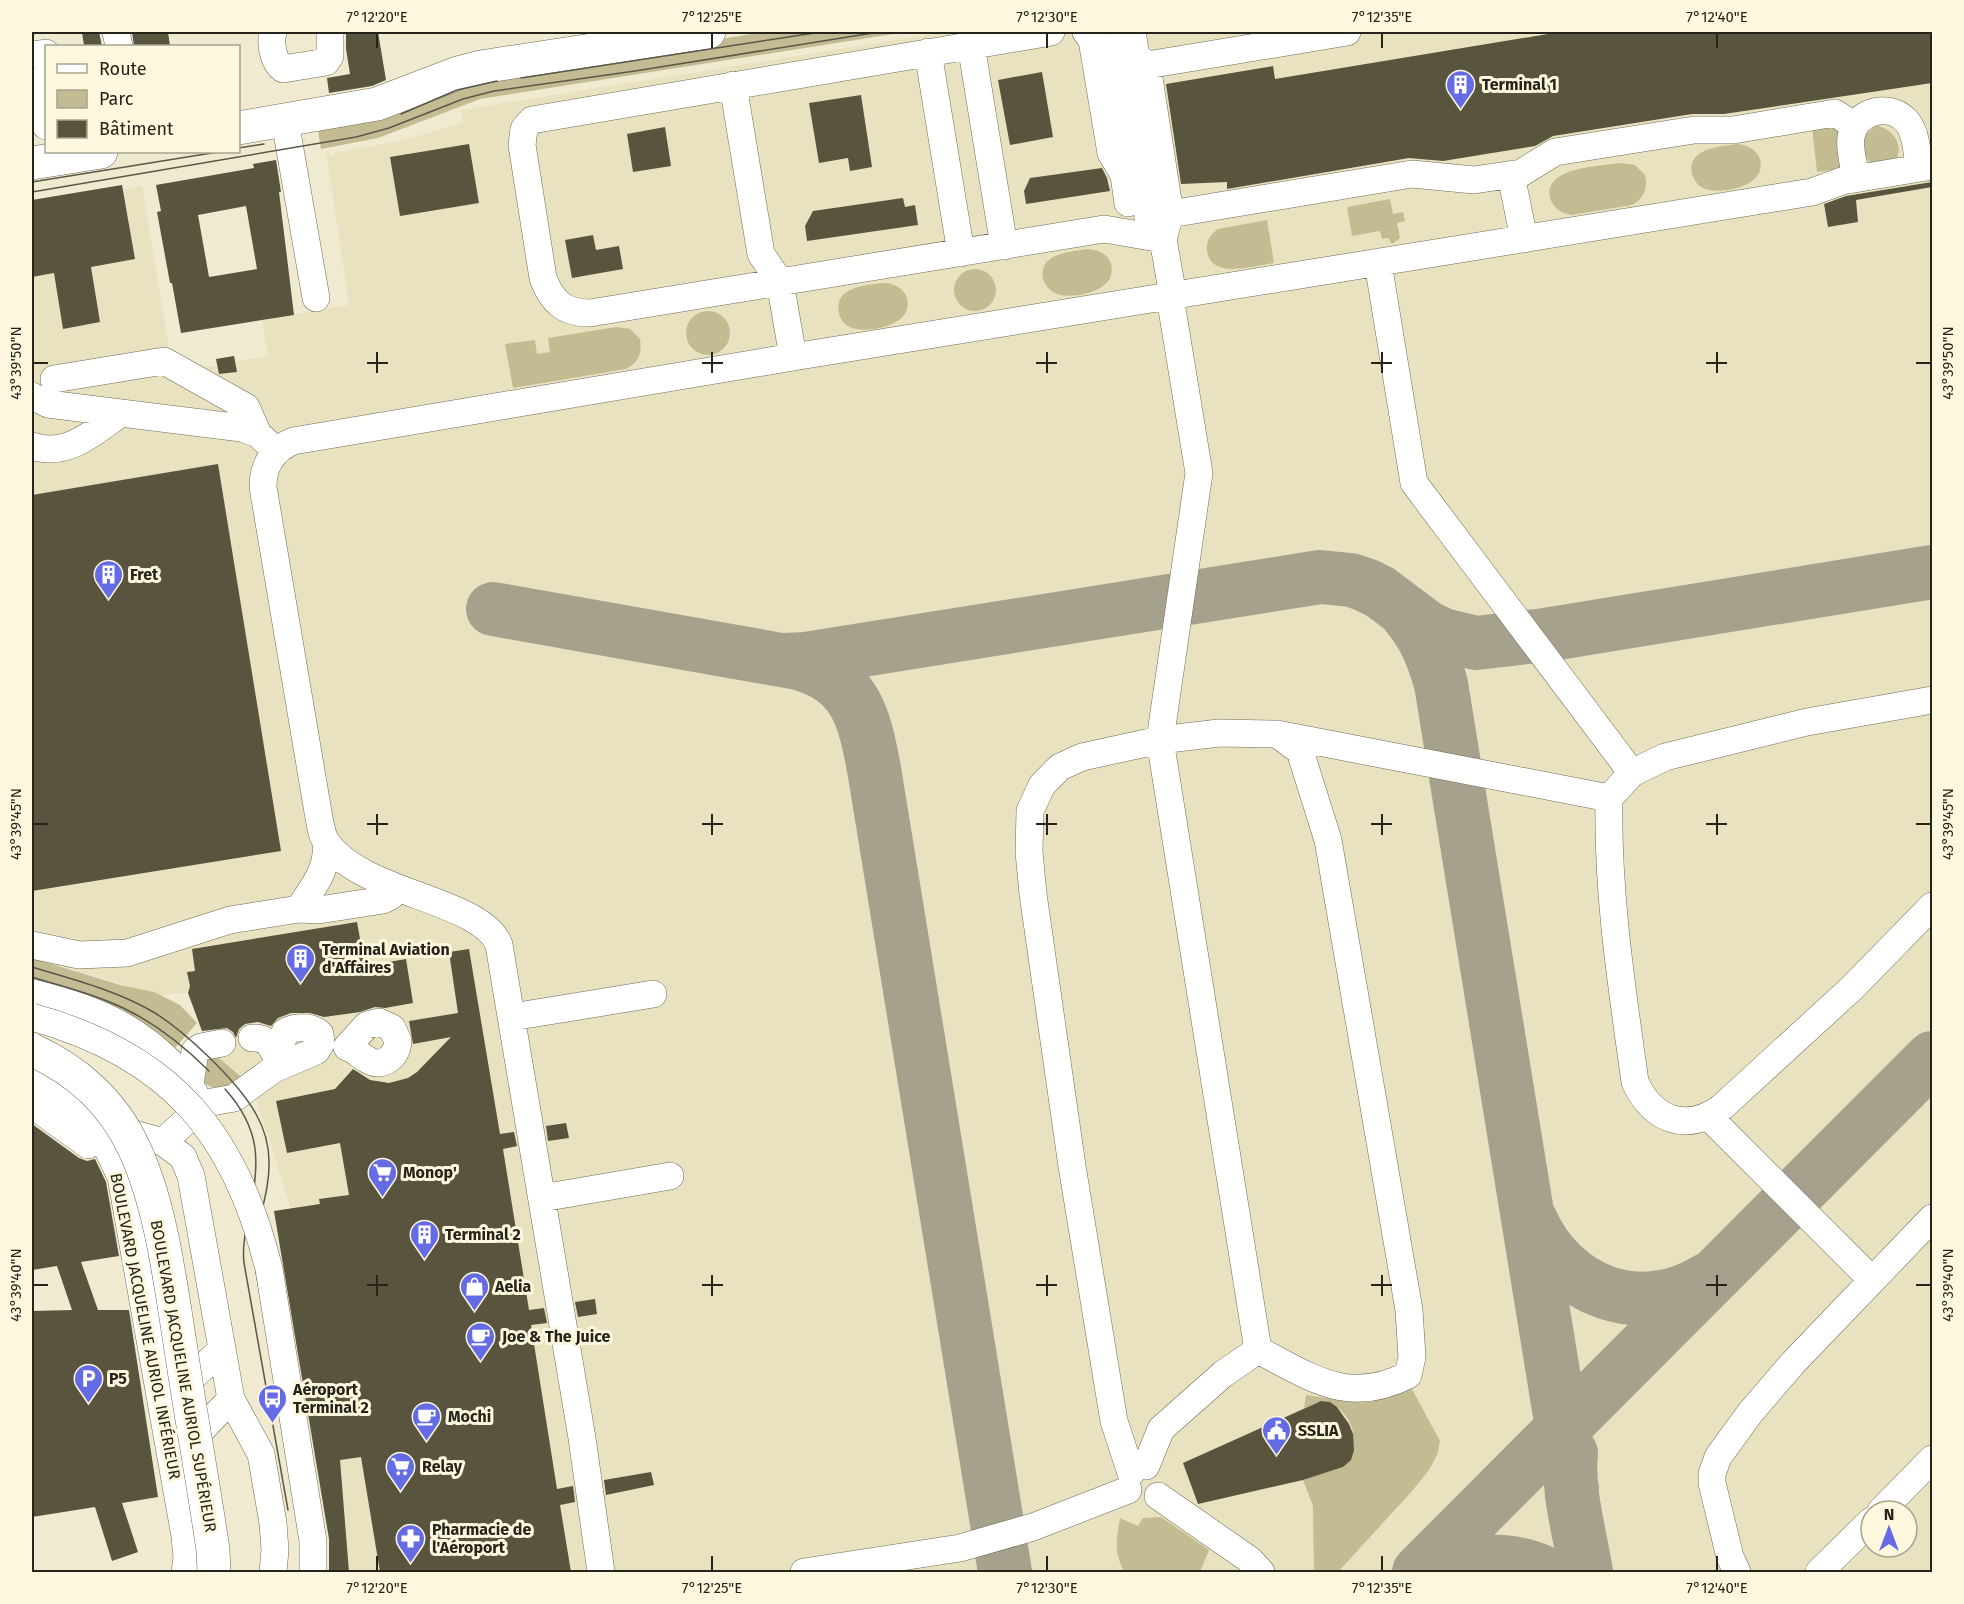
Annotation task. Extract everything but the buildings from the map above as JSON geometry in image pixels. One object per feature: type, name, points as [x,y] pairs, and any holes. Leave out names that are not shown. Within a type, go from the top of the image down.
[{"type":"main road","points":[[240,129],[377,104],[482,67],[709,32]]},
{"type":"main road","points":[[32,163],[95,153]]},
{"type":"main road","name":"BOULEVARD JACQUELINE AURIOL SUPÉRIEUR","points":[[32,1050],[71,1071],[95,1092],[121,1124],[141,1163],[162,1238],[213,1550],[214,1572]]},
{"type":"lane","points":[[273,32],[275,61],[283,69],[288,69],[326,62],[330,56],[330,32]]},
{"type":"lane","points":[[1051,32],[540,117],[527,124],[522,145],[543,278],[548,290],[561,305],[577,313],[590,313],[1104,229],[1131,234],[1412,174],[1474,180],[1511,175],[1521,173],[1555,152],[1694,130],[1733,130],[1835,113],[1855,126]]},
{"type":"lane","points":[[1086,32],[1092,40],[1111,153],[1124,175],[1131,234]]},
{"type":"lane","points":[[1117,32],[1148,217],[1167,227]]},
{"type":"lane","points":[[1132,32],[1136,56],[1147,65],[1167,227],[1172,297],[1199,473],[1160,740],[1258,1350]]},
{"type":"lane","points":[[1147,65],[1347,32]]},
{"type":"lane","points":[[971,45],[1004,246]]},
{"type":"lane","points":[[928,52],[961,253]]},
{"type":"lane","points":[[45,80],[39,81],[45,120]]},
{"type":"lane","points":[[734,85],[761,254],[780,282],[794,357]]},
{"type":"lane","points":[[32,396],[42,403],[237,427],[267,442],[293,441],[794,357],[1812,192],[1842,181],[1926,167],[1910,125],[1903,117],[1882,110],[1863,117],[1855,126],[1851,136],[1851,147],[1856,178]]},
{"type":"lane","points":[[285,121],[316,298]]},
{"type":"lane","points":[[1511,175],[1524,239]]},
{"type":"lane","points":[[1378,263],[1414,483],[1632,773]]},
{"type":"lane","points":[[43,381],[164,362],[246,407],[267,442],[263,487],[327,854],[323,872],[299,909]]},
{"type":"lane","points":[[43,381],[73,384],[94,410]]},
{"type":"lane","points":[[32,446],[50,449],[69,447],[121,413]]},
{"type":"lane","points":[[1932,700],[1807,722],[1665,757],[1632,773],[1609,798],[1608,842],[1613,917],[1635,1082],[1648,1104],[1659,1113],[1682,1121],[1695,1121],[1709,1117],[1852,988],[1932,906]]},
{"type":"lane","points":[[1261,1572],[1250,1560],[1158,1496],[1148,1501],[1136,1499],[1135,1476],[1114,1421],[1071,1155],[1033,894],[1029,852],[1030,812],[1042,785],[1060,767],[1082,757],[1160,740],[1219,733],[1277,734],[1609,798]]},
{"type":"lane","points":[[1258,1350],[1317,1380],[1347,1389],[1388,1385],[1408,1375],[1412,1357],[1407,1299],[1328,840],[1300,751],[1277,734]]},
{"type":"lane","points":[[326,842],[354,869],[477,920],[493,933],[499,945],[582,1438],[601,1572]]},
{"type":"lane","points":[[32,945],[79,955],[127,953],[230,920],[299,909],[318,910],[383,900],[391,896],[396,888]]},
{"type":"lane","points":[[32,993],[87,1011],[122,1026],[170,1063],[195,1097],[212,1102],[254,1097],[347,1047]]},
{"type":"lane","points":[[512,1017],[653,994]]},
{"type":"lane","points":[[32,1017],[69,1028],[108,1044],[158,1076],[198,1115],[233,1169],[260,1234],[269,1269],[313,1541],[314,1572]]},
{"type":"lane","points":[[234,1098],[275,1064],[268,1041],[262,1038],[252,1038]]},
{"type":"lane","points":[[163,1142],[195,1097],[195,1051],[201,1047],[222,1043]]},
{"type":"lane","name":"BOULEVARD JACQUELINE AURIOL INFÉRIEUR","points":[[32,1081],[63,1100],[90,1133],[108,1149],[121,1177],[185,1536],[187,1558],[185,1572]]},
{"type":"lane","points":[[32,1097],[34,1106],[90,1133],[163,1142],[183,1158],[191,1176],[226,1367],[261,1454],[273,1523],[275,1550],[273,1572]]},
{"type":"lane","points":[[1709,1117],[1872,1280]]},
{"type":"lane","points":[[130,1228],[191,1176]]},
{"type":"lane","points":[[542,1198],[670,1176]]},
{"type":"lane","points":[[1737,1572],[1730,1557],[1713,1491],[1714,1465],[1734,1433],[1764,1396],[1932,1218]]},
{"type":"lane","points":[[144,1309],[205,1253]]},
{"type":"lane","points":[[150,1341],[211,1287]]},
{"type":"lane","points":[[156,1376],[187,1347],[226,1367]]},
{"type":"lane","points":[[804,1572],[960,1548],[1033,1527],[1135,1476],[1161,1429],[1223,1374],[1258,1350]]},
{"type":"lane","points":[[162,1406],[226,1367]]},
{"type":"lane","points":[[170,1448],[226,1367]]},
{"type":"lane","points":[[1893,1499],[1932,1459]]},
{"type":"lane","points":[[1820,1572],[1859,1533]]},
{"type":"shaded area","points":[[945,32],[1932,32],[1932,1572],[349,1572],[291,1209],[252,1085],[212,1052],[204,1038],[188,993],[189,988],[186,993],[159,995],[32,958],[32,200],[122,185],[123,190],[142,186],[169,348],[204,367],[217,366],[217,359],[235,356],[236,361],[268,356],[262,320],[349,305],[326,150],[333,157],[334,153],[403,140],[463,123],[461,110]]},
{"type":"green space","points":[[764,32],[906,32],[480,99],[378,138],[321,149],[318,130],[484,77]]},
{"type":"green space","points":[[1828,123],[1839,130],[1842,163],[1839,169],[1817,172],[1812,127]]},
{"type":"green space","points":[[1876,125],[1892,133],[1899,147],[1897,159],[1871,163],[1866,157],[1863,148],[1864,137]]},
{"type":"green space","points":[[1736,144],[1751,148],[1758,155],[1761,164],[1757,176],[1744,185],[1727,190],[1710,190],[1699,186],[1692,174],[1694,159],[1706,150]]},
{"type":"green space","points":[[1621,163],[1635,165],[1645,175],[1644,193],[1632,205],[1571,215],[1553,205],[1550,188],[1555,180],[1564,174],[1588,167]]},
{"type":"green space","points":[[1390,199],[1393,214],[1403,212],[1405,221],[1397,223],[1400,238],[1392,244],[1388,238],[1382,239],[1380,231],[1352,236],[1347,207]]},
{"type":"green space","points":[[1267,220],[1274,263],[1234,269],[1216,265],[1210,259],[1207,244],[1211,235],[1218,229]]},
{"type":"green space","points":[[1087,249],[1102,253],[1109,260],[1112,269],[1108,281],[1095,290],[1078,295],[1061,295],[1049,289],[1043,279],[1045,264],[1057,255]]},
{"type":"green space","points":[[975,269],[983,270],[990,275],[995,282],[995,298],[990,305],[983,310],[975,311],[967,310],[960,305],[955,298],[954,290],[955,282],[960,275],[967,270]]},
{"type":"green space","points":[[883,283],[898,287],[905,294],[908,303],[904,315],[891,324],[873,329],[856,329],[844,323],[838,304],[841,298],[852,289]]},
{"type":"green space","points":[[708,311],[716,312],[724,317],[729,325],[729,341],[724,349],[716,354],[708,355],[700,354],[692,349],[687,341],[686,333],[687,325],[692,317],[700,312]]},
{"type":"green space","points":[[616,327],[630,329],[640,339],[639,357],[626,369],[513,388],[505,344],[535,340],[537,354],[550,352],[548,338]]},
{"type":"green space","points":[[32,958],[120,985],[154,992],[180,1005],[197,1023],[174,1049],[32,985]]},
{"type":"green space","points":[[212,1052],[245,1080],[223,1088],[207,1085],[202,1080],[204,1053]]},
{"type":"green space","points":[[1412,1389],[1440,1441],[1437,1455],[1429,1470],[1338,1572],[1314,1572],[1313,1506],[1303,1480],[1343,1467],[1353,1434],[1350,1423],[1343,1412],[1333,1404],[1322,1401],[1304,1408],[1306,1395],[1345,1401]]},
{"type":"green space","points":[[1161,1517],[1209,1550],[1200,1572],[1124,1572],[1117,1545],[1120,1518],[1138,1526],[1143,1518]]},
{"type":"taxiway","points":[[785,660],[806,659],[1320,577],[1351,580],[1366,585],[1380,592],[1428,628],[1443,635],[1476,643],[1545,635],[1932,572]]},
{"type":"taxiway","points":[[493,609],[798,663],[818,670],[833,679],[854,702],[866,732],[874,769],[1005,1572]]},
{"type":"taxiway","points":[[1406,613],[1428,646],[1441,684],[1572,1489]]},
{"type":"taxiway","points":[[1419,1572],[1932,1058]]},
{"type":"taxiway","points":[[1531,1221],[1545,1245],[1562,1266],[1583,1281],[1606,1292],[1630,1298],[1656,1298],[1682,1292],[1708,1279]]},
{"type":"taxiway","points":[[1571,1453],[1572,1498],[1586,1572]]},
{"type":"taxiway","points":[[1431,1572],[1458,1565],[1486,1562],[1515,1564],[1542,1572]]},
{"type":"tram line","points":[[521,78],[821,32]]},
{"type":"tram line","points":[[32,192],[356,137],[389,128],[463,99],[494,91],[879,32]]},
{"type":"tram line","points":[[401,114],[457,90],[497,81]]},
{"type":"tram line","points":[[240,148],[264,144]]},
{"type":"tram line","points":[[32,182],[212,153]]},
{"type":"tram line","points":[[32,967],[120,996],[161,1017],[192,1041],[222,1071],[247,1100],[259,1119],[267,1143],[269,1175],[256,1239],[255,1266],[298,1508]]},
{"type":"tram line","points":[[32,977],[98,997],[135,1014],[174,1040],[209,1071]]},
{"type":"tram line","points":[[225,1089],[246,1118],[255,1147],[255,1177],[245,1237],[244,1263],[288,1510]]},
{"type":"place","name":"Terminal 1","points":[[1461,110]]},
{"type":"place","name":"Fret","points":[[109,600]]},
{"type":"place","name":"Terminal Aviation d'Affaires","points":[[301,984]]},
{"type":"place","name":"Monop'","points":[[382,1198]]},
{"type":"place","name":"Terminal 2","points":[[424,1260]]},
{"type":"place","name":"Aelia","points":[[474,1312]]},
{"type":"place","name":"Joe & The Juice","points":[[481,1362]]},
{"type":"place","name":"P5","points":[[88,1404]]},
{"type":"place","name":"Aéroport Terminal 2","points":[[272,1424]]},
{"type":"place","name":"Mochi","points":[[427,1442]]},
{"type":"place","name":"SSLIA","points":[[1277,1456]]},
{"type":"place","name":"Relay","points":[[401,1492]]},
{"type":"place","name":"Pharmacie de l'Aéroport","points":[[411,1564]]}]
